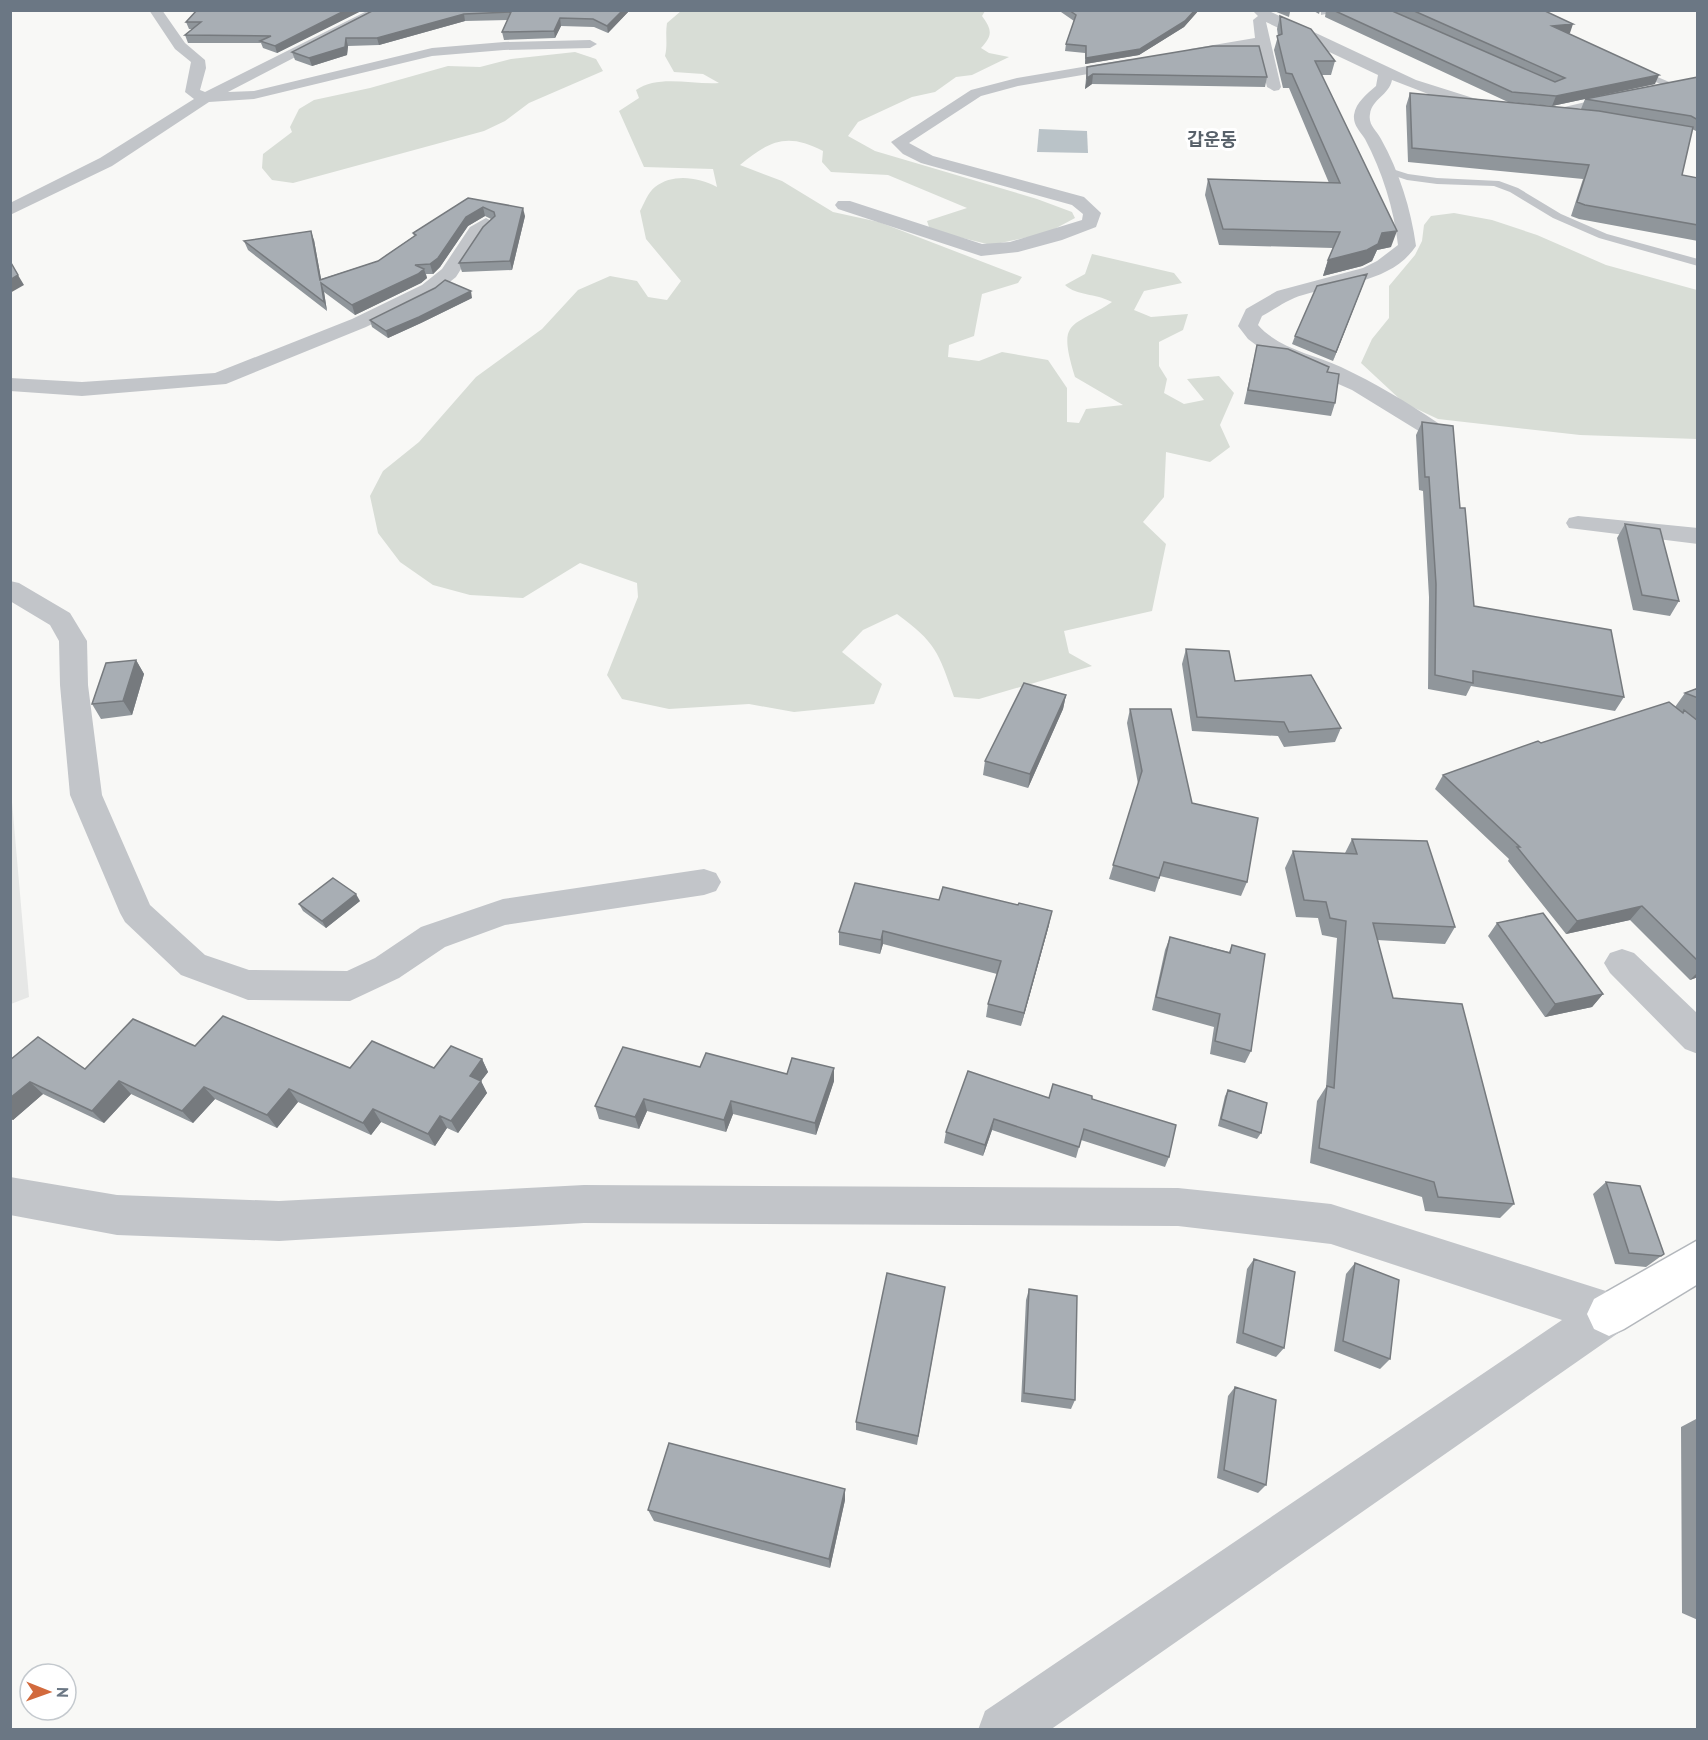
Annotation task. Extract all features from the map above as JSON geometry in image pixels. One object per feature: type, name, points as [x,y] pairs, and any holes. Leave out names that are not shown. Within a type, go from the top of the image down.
[{"type":"street","points":[[155,10],[157,16],[165,21],[180,46],[198,60],[199,68],[192,92],[205,98],[254,94],[432,52],[504,46],[590,44]]},
{"type":"street","points":[[10,210],[106,162],[205,98],[380,10]]},
{"type":"street","points":[[1274,87],[1258,21],[1263,14],[1386,71],[1446,95],[1512,109]]},
{"type":"street","points":[[1168,57],[1262,41]]},
{"type":"street","points":[[844,205],[981,250],[1011,248],[1090,223],[1092,213],[1080,201],[1049,189],[925,160],[902,148],[899,142],[976,93],[1017,82],[1144,61]]},
{"type":"street","points":[[1386,71],[1383,88],[1369,99],[1362,112],[1362,123],[1373,139],[1386,170],[1404,222],[1407,246],[1397,259],[1377,270],[1291,292],[1253,313],[1248,326],[1259,340],[1279,352],[1314,364],[1347,380],[1409,413],[1430,428]]},
{"type":"street","points":[[1542,112],[1594,117]]},
{"type":"street","points":[[10,384],[82,389],[218,379],[359,322],[429,289],[449,273],[476,231],[486,223]]},
{"type":"street","points":[[1578,523],[1698,536]]},
{"type":"street","points":[[10,590],[60,619],[73,641],[74,685],[86,795],[137,913],[193,965],[248,985],[350,986],[387,968],[433,937],[503,912],[704,882]]},
{"type":"street","points":[[1622,963],[1698,1038]]},
{"type":"street","points":[[10,1196],[117,1215],[279,1221],[584,1204],[1178,1207],[1331,1224],[1609,1314]]},
{"type":"street","points":[[1004,1730],[1609,1314],[1698,1260]]},
{"type":"lane","points":[[1324,13],[1342,10]]},
{"type":"lane","points":[[1628,67],[1671,86],[1638,93]]},
{"type":"lane","points":[[1542,112],[1616,98]]},
{"type":"lane","points":[[1386,170],[1407,177],[1437,181],[1495,183],[1514,190],[1557,216],[1603,236],[1698,263]]},
{"type":"shaded area","points":[[681,11],[985,11],[982,16],[990,32],[981,48],[989,53],[1009,57],[972,75],[956,77],[935,92],[912,97],[858,122],[848,136],[875,151],[1037,199],[1072,212],[1075,218],[1047,233],[991,245],[930,230],[927,221],[967,208],[888,175],[831,172],[822,162],[823,151],[810,145],[789,141],[779,142],[760,150],[740,165],[782,181],[833,212],[879,222],[1022,277],[1018,283],[982,294],[974,336],[949,345],[948,357],[979,361],[1002,352],[1048,360],[1067,388],[1067,422],[1079,423],[1086,409],[1123,405],[1075,377],[1067,344],[1071,328],[1112,302],[1075,291],[1065,285],[1085,274],[1092,254],[1174,273],[1182,283],[1144,291],[1134,310],[1151,317],[1188,314],[1183,330],[1159,342],[1159,366],[1167,379],[1164,393],[1184,404],[1204,400],[1187,379],[1219,376],[1234,393],[1220,425],[1230,447],[1210,462],[1166,452],[1164,497],[1143,522],[1166,544],[1152,611],[1064,631],[1069,653],[1092,666],[979,699],[954,697],[934,649],[920,633],[897,614],[863,630],[842,652],[882,684],[874,704],[794,712],[749,704],[669,709],[622,699],[607,675],[638,597],[637,583],[580,563],[523,598],[470,595],[433,585],[400,562],[378,533],[370,496],[383,471],[419,442],[476,377],[542,329],[578,290],[610,276],[637,281],[648,297],[667,300],[681,281],[646,239],[640,211],[653,189],[670,180],[694,179],[717,187],[713,169],[644,167],[619,111],[639,98],[636,90],[655,82],[719,83],[703,74],[674,72],[665,56],[667,23]]},
{"type":"shaded area","points":[[575,52],[596,59],[603,71],[529,103],[505,121],[484,131],[293,183],[272,180],[262,168],[263,154],[292,132],[290,127],[299,109],[314,100],[370,88],[448,66],[480,67],[511,59]]},
{"type":"shaded area","points":[[1039,129],[1087,131],[1088,153],[1037,152]]},
{"type":"shaded area","points":[[1454,213],[1492,220],[1537,235],[1606,265],[1697,290],[1697,439],[1580,435],[1438,419],[1404,403],[1361,363],[1372,339],[1389,318],[1389,286],[1415,255],[1422,241],[1424,225],[1431,216]]},
{"type":"shaded area","points":[[10,779],[29,997],[11,1004],[10,1004]]},
{"type":"building","points":[[197,10],[346,10],[275,46],[260,41],[271,36],[185,35],[201,22],[186,22]]},
{"type":"building","points":[[374,10],[623,10],[607,26],[593,19],[560,18],[554,31],[502,32],[511,12],[464,14],[377,38],[346,38],[345,47],[309,58],[292,52]]},
{"type":"building","points":[[1069,10],[1195,10],[1185,21],[1140,49],[1086,58],[1086,46],[1066,44],[1076,15]]},
{"type":"building","points":[[1333,10],[1390,10],[1555,82],[1565,78],[1412,10],[1543,10],[1573,24],[1552,26],[1659,75],[1556,96],[1512,92]]},
{"type":"building","points":[[1280,16],[1311,29],[1335,61],[1315,61],[1397,231],[1382,233],[1378,244],[1367,250],[1328,260],[1340,232],[1223,229],[1208,179],[1340,183],[1292,74],[1286,73],[1277,36],[1282,34]]},
{"type":"building","points":[[1213,46],[1259,46],[1267,77],[1093,74],[1087,78],[1087,67]]},
{"type":"building","points":[[1698,77],[1698,120],[1691,116],[1585,99]]},
{"type":"building","points":[[1410,93],[1599,111],[1693,127],[1682,175],[1698,178],[1698,225],[1577,202],[1589,165],[1412,148]]},
{"type":"building","points":[[468,198],[523,208],[510,261],[459,263],[483,227],[495,216],[494,212],[483,207],[466,217],[438,258],[430,264],[415,265],[424,269],[418,274],[352,305],[321,283],[324,302],[244,241],[311,231],[320,280],[378,261],[416,235],[413,233]]},
{"type":"building","points":[[10,261],[18,275],[10,280]]},
{"type":"building","points":[[1367,274],[1336,352],[1295,336],[1317,286]]},
{"type":"building","points":[[445,280],[471,291],[386,331],[370,320],[435,288]]},
{"type":"building","points":[[1257,345],[1288,349],[1329,367],[1327,372],[1339,374],[1335,403],[1248,390]]},
{"type":"building","points":[[1422,422],[1453,426],[1460,508],[1465,508],[1474,606],[1611,630],[1624,697],[1473,671],[1473,683],[1435,675],[1436,584],[1429,477],[1425,477]]},
{"type":"building","points":[[1625,524],[1660,529],[1679,601],[1642,595]]},
{"type":"building","points":[[1186,649],[1229,651],[1235,681],[1311,675],[1341,728],[1289,732],[1284,722],[1197,717]]},
{"type":"building","points":[[136,660],[123,701],[92,704],[106,663]]},
{"type":"building","points":[[1024,683],[1066,695],[1030,774],[985,761]]},
{"type":"building","points":[[1698,688],[1698,698],[1685,693]]},
{"type":"building","points":[[1669,702],[1698,721],[1698,961],[1642,906],[1577,921],[1517,847],[1520,847],[1443,775],[1538,741],[1541,743]]},
{"type":"building","points":[[1130,709],[1171,709],[1192,803],[1258,818],[1247,882],[1164,862],[1159,878],[1113,865],[1142,771]]},
{"type":"building","points":[[1352,839],[1427,841],[1455,927],[1373,923],[1393,998],[1462,1004],[1514,1204],[1438,1197],[1434,1182],[1319,1148],[1327,1086],[1334,1088],[1346,921],[1330,918],[1326,902],[1304,900],[1293,851],[1357,854]]},
{"type":"building","points":[[333,878],[356,894],[322,921],[299,904]]},
{"type":"building","points":[[855,883],[939,900],[943,887],[1052,911],[1024,1013],[988,1004],[1001,961],[883,931],[881,940],[839,932]]},
{"type":"building","points":[[1543,913],[1603,994],[1555,1004],[1497,923]]},
{"type":"building","points":[[1170,937],[1230,953],[1232,945],[1265,954],[1251,1051],[1215,1041],[1220,1014],[1156,997]]},
{"type":"building","points":[[223,1016],[350,1068],[372,1041],[434,1068],[451,1046],[482,1059],[470,1076],[481,1081],[451,1121],[440,1116],[428,1134],[373,1109],[363,1123],[289,1089],[267,1115],[204,1087],[182,1111],[119,1081],[92,1111],[30,1082],[10,1098],[10,1060],[38,1037],[85,1069],[133,1019],[195,1046]]},
{"type":"building","points":[[623,1047],[700,1067],[706,1053],[787,1074],[792,1058],[834,1068],[815,1123],[731,1101],[724,1120],[644,1099],[635,1117],[595,1106]]},
{"type":"building","points":[[968,1071],[1049,1098],[1053,1084],[1092,1096],[1092,1099],[1176,1125],[1169,1157],[1084,1129],[1079,1147],[994,1119],[985,1145],[946,1132]]},
{"type":"building","points":[[1228,1090],[1267,1103],[1261,1133],[1221,1119]]},
{"type":"building","points":[[1606,1182],[1640,1186],[1664,1254],[1661,1256],[1629,1253]]},
{"type":"building","points":[[1254,1259],[1295,1272],[1284,1348],[1243,1333]]},
{"type":"building","points":[[1355,1263],[1399,1280],[1390,1359],[1343,1341]]},
{"type":"building","points":[[887,1273],[945,1287],[918,1436],[856,1422]]},
{"type":"building","points":[[1029,1289],[1077,1296],[1075,1400],[1024,1393]]},
{"type":"building","points":[[1235,1387],[1276,1400],[1266,1485],[1224,1470]]},
{"type":"building","points":[[669,1443],[845,1489],[829,1559],[648,1510]]},
{"type":"district","name":"갑운동","points":[[1212,140]]}]
